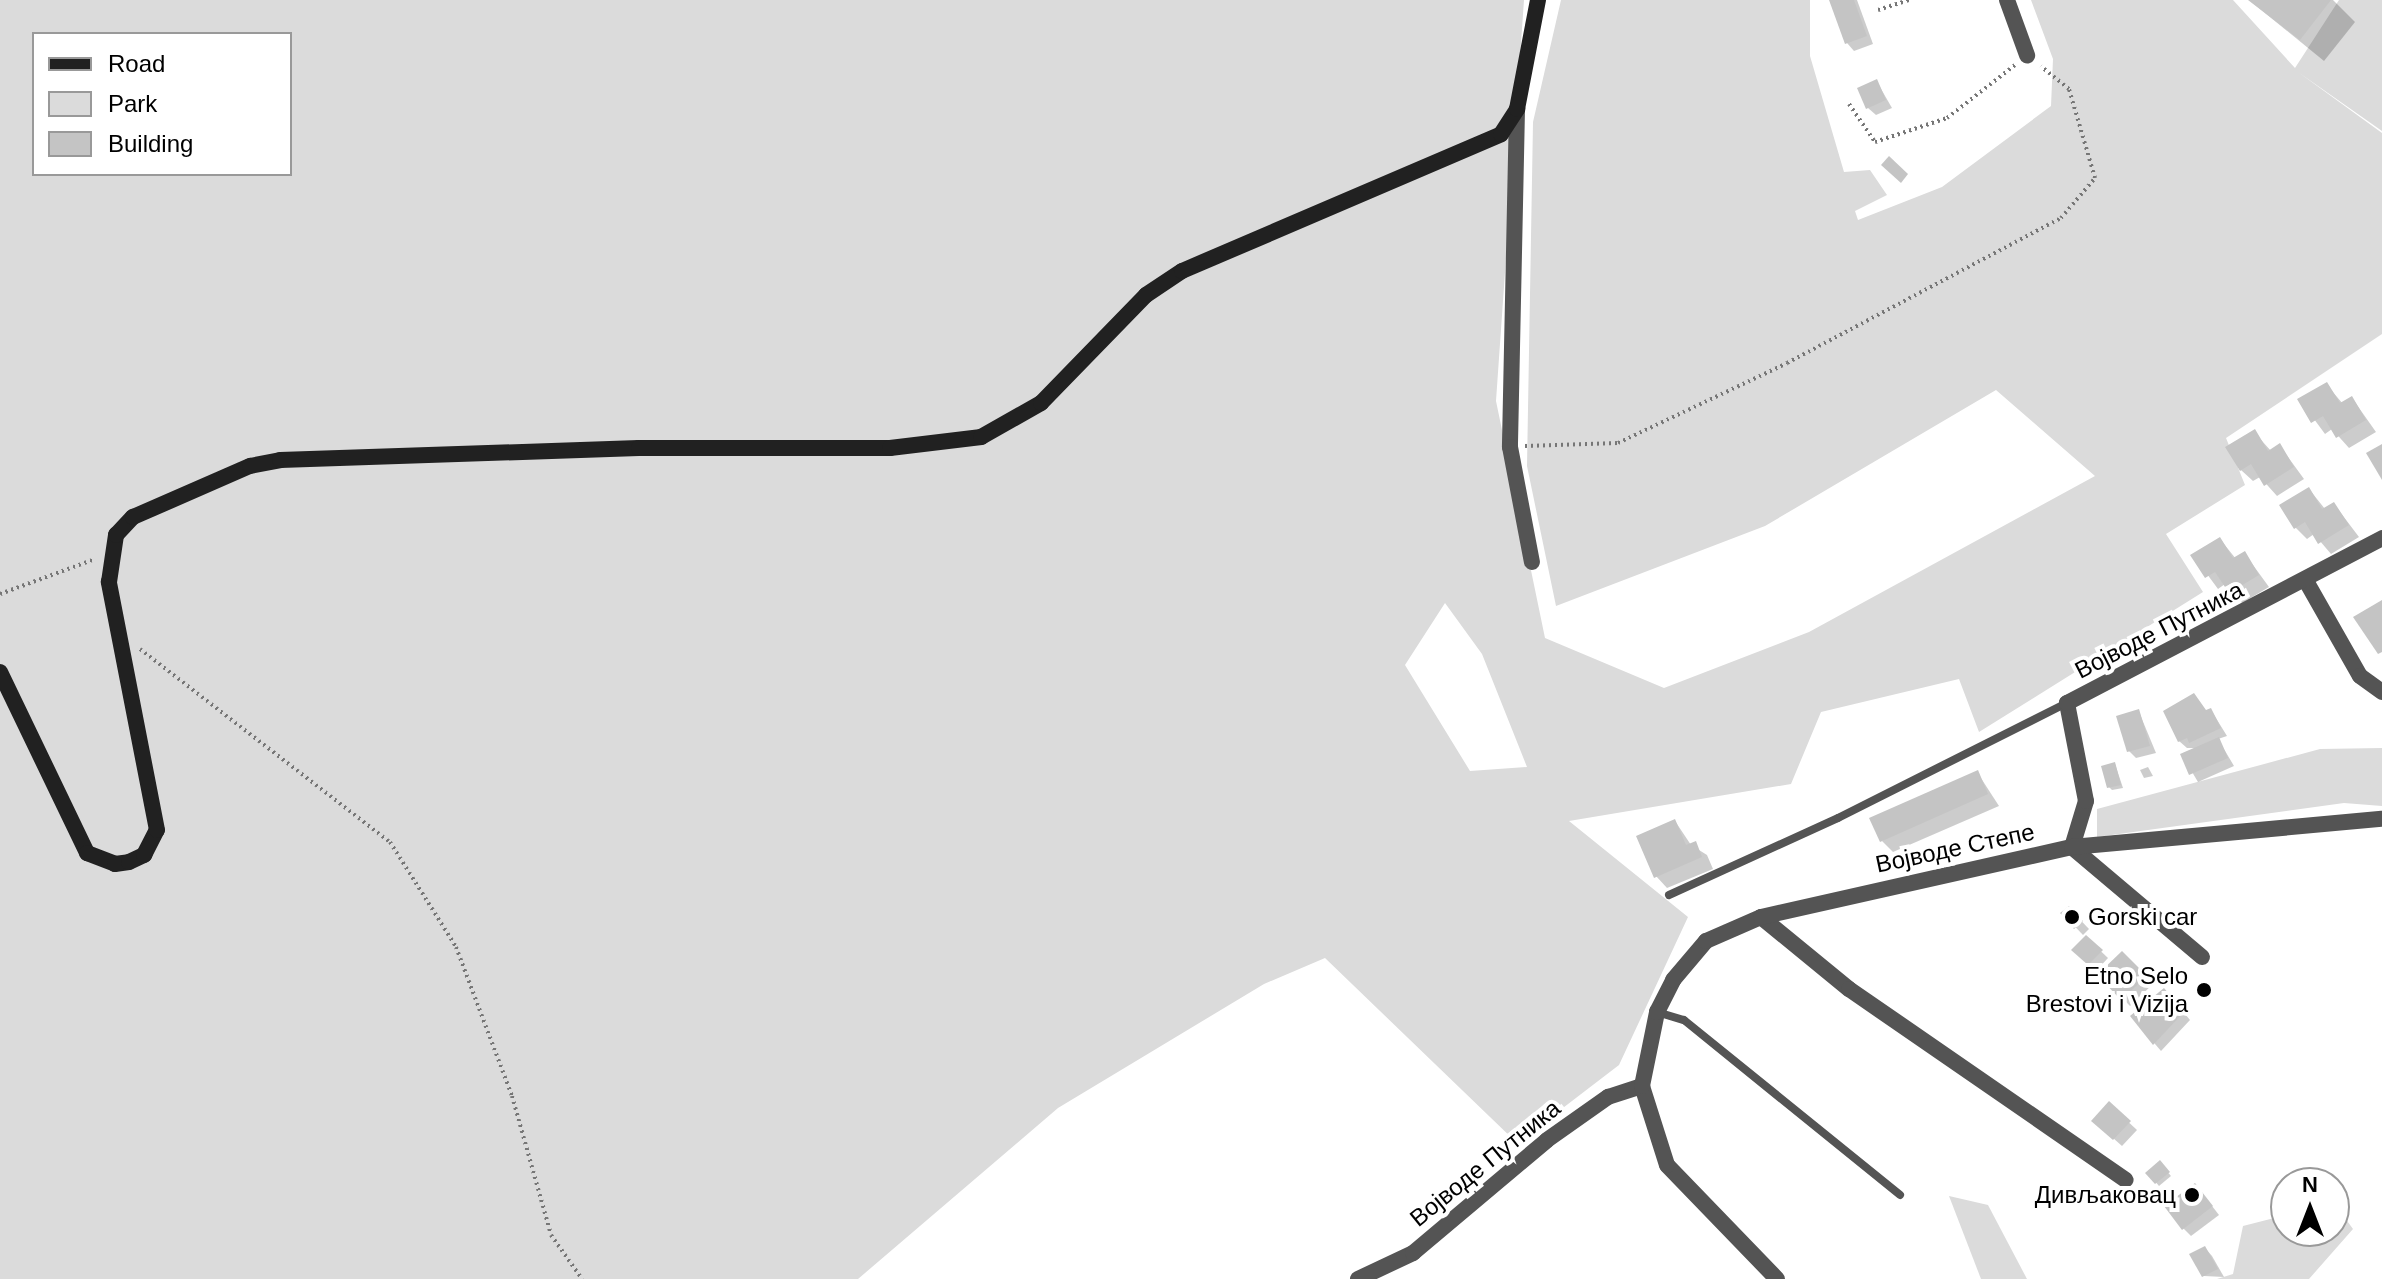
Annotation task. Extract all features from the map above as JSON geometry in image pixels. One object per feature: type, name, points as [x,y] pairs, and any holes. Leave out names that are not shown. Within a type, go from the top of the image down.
[{"type":"street","points":[[1532,562],[1510,447],[1517,109],[1538,0]]},
{"type":"street","points":[[2007,0],[2027,55]]},
{"type":"street","points":[[0,672],[18,699],[87,853],[115,864],[129,862],[154,842],[156,814],[119,632],[109,555],[127,522],[156,504],[250,466],[280,460],[639,448],[890,448],[981,437],[1041,403],[1146,295],[1182,271],[1458,157],[1501,134],[1517,109]]},
{"type":"street","name":"Војводе Путника","points":[[2072,847],[2086,801],[2067,703],[2306,581],[2382,538]]},
{"type":"street","points":[[2306,581],[2360,676],[2382,692]]},
{"type":"street","name":"Војводе Степе","points":[[1642,1086],[1657,1012],[1673,980],[1706,941],[1761,917],[2072,847],[2382,819]]},
{"type":"street","points":[[2072,847],[2202,957]]},
{"type":"street","points":[[1761,917],[1849,989],[2126,1180]]},
{"type":"street","points":[[1642,1086],[1667,1165],[1777,1279]]},
{"type":"street","name":"Војводе Путника","points":[[1358,1279],[1413,1253],[1547,1140],[1608,1097],[1642,1086]]},
{"type":"lane","points":[[1669,895],[1838,818],[2067,703]]},
{"type":"lane","points":[[1657,1012],[1684,1020],[1900,1195]]},
{"type":"path","points":[[1878,10],[1909,0]]},
{"type":"path","points":[[1510,447],[1618,443],[1787,363],[2061,218],[2095,178],[2069,89],[2027,55],[1947,118],[1875,142],[1849,104]]},
{"type":"path","points":[[0,594],[109,555]]},
{"type":"path","points":[[119,632],[390,842],[456,947],[512,1096],[551,1235],[582,1279]]},
{"type":"green space","points":[[0,0],[1524,0],[1496,401],[1545,638],[1664,688],[1809,632],[2095,476],[1996,390],[1765,526],[1556,606],[1527,466],[1533,122],[1561,0],[1810,0],[1810,56],[1844,172],[1870,170],[1887,195],[1855,211],[1858,220],[1942,187],[2051,106],[2053,59],[2031,0],[2233,0],[2295,68],[2339,0],[2382,0],[2382,131],[2298,72],[2382,133],[2382,334],[2226,438],[2245,485],[2166,534],[2203,592],[1979,732],[1959,679],[1821,712],[1791,784],[1569,821],[1688,917],[1619,1065],[1517,1143],[1325,958],[1264,984],[1058,1108],[858,1279],[0,1279]],"holes":[[[1445,603],[1482,654],[1527,767],[1470,771],[1405,665]]]},
{"type":"green space","points":[[2382,748],[2382,806],[2344,803],[2097,837],[2097,809],[2320,749]]},
{"type":"green space","points":[[1949,1196],[1988,1205],[2027,1279],[1981,1279]]},
{"type":"green space","points":[[2270,1219],[2270,1247],[2337,1247],[2309,1279],[2217,1279],[2233,1274],[2243,1226]]},
{"type":"building","points":[[1829,0],[1854,0],[1867,36],[1845,44]]},
{"type":"building","points":[[2248,0],[2331,0],[2300,40]]},
{"type":"building","points":[[1877,79],[1886,100],[1866,109],[1857,88]]},
{"type":"building","points":[[1889,156],[1908,174],[1901,183],[1881,165]]},
{"type":"building","points":[[2327,382],[2340,403],[2352,396],[2366,420],[2336,438],[2323,416],[2311,423],[2297,399]]},
{"type":"building","points":[[2255,429],[2268,451],[2280,443],[2294,467],[2264,486],[2251,464],[2240,471],[2225,447]]},
{"type":"building","points":[[2382,444],[2382,480],[2366,453]]},
{"type":"building","points":[[2309,487],[2322,509],[2334,502],[2349,525],[2318,544],[2305,522],[2294,529],[2279,505]]},
{"type":"building","points":[[2220,537],[2233,558],[2245,551],[2259,575],[2229,593],[2215,572],[2205,578],[2190,555]]},
{"type":"building","points":[[2382,600],[2382,652],[2378,654],[2353,617]]},
{"type":"building","points":[[2194,693],[2206,710],[2211,708],[2221,728],[2189,743],[2187,738],[2178,742],[2163,711]]},
{"type":"building","points":[[2139,709],[2150,746],[2127,752],[2116,716]]},
{"type":"building","points":[[2219,737],[2228,758],[2189,775],[2180,754]]},
{"type":"building","points":[[2115,762],[2121,785],[2107,788],[2101,766]]},
{"type":"building","points":[[1978,770],[1988,794],[1880,842],[1869,818]]},
{"type":"building","points":[[1675,819],[1686,845],[1696,841],[1702,857],[1654,878],[1636,836]]},
{"type":"building","name":"Gorski car","points":[[2069,906],[2083,921],[2074,929],[2060,913]]},
{"type":"building","points":[[2086,935],[2103,950],[2088,965],[2071,950]]},
{"type":"building","points":[[2122,951],[2147,976],[2121,1000],[2097,975]]},
{"type":"building","points":[[2164,988],[2184,1012],[2153,1045],[2130,1016]]},
{"type":"building","points":[[2109,1101],[2131,1121],[2113,1140],[2091,1121]]},
{"type":"building","points":[[2160,1160],[2170,1172],[2155,1184],[2145,1173]]},
{"type":"building","name":"Дивљаковац","points":[[2195,1183],[2213,1206],[2182,1230],[2164,1206]]},
{"type":"building","points":[[2205,1246],[2218,1269],[2202,1277],[2189,1254]]},
{"type":"place","name":"Gorski car","points":[[2072,917]]},
{"type":"place","name":"Etno Selo Brestovi i Vizija","points":[[2204,990]]},
{"type":"place","name":"Дивљаковац","points":[[2192,1195]]}]
